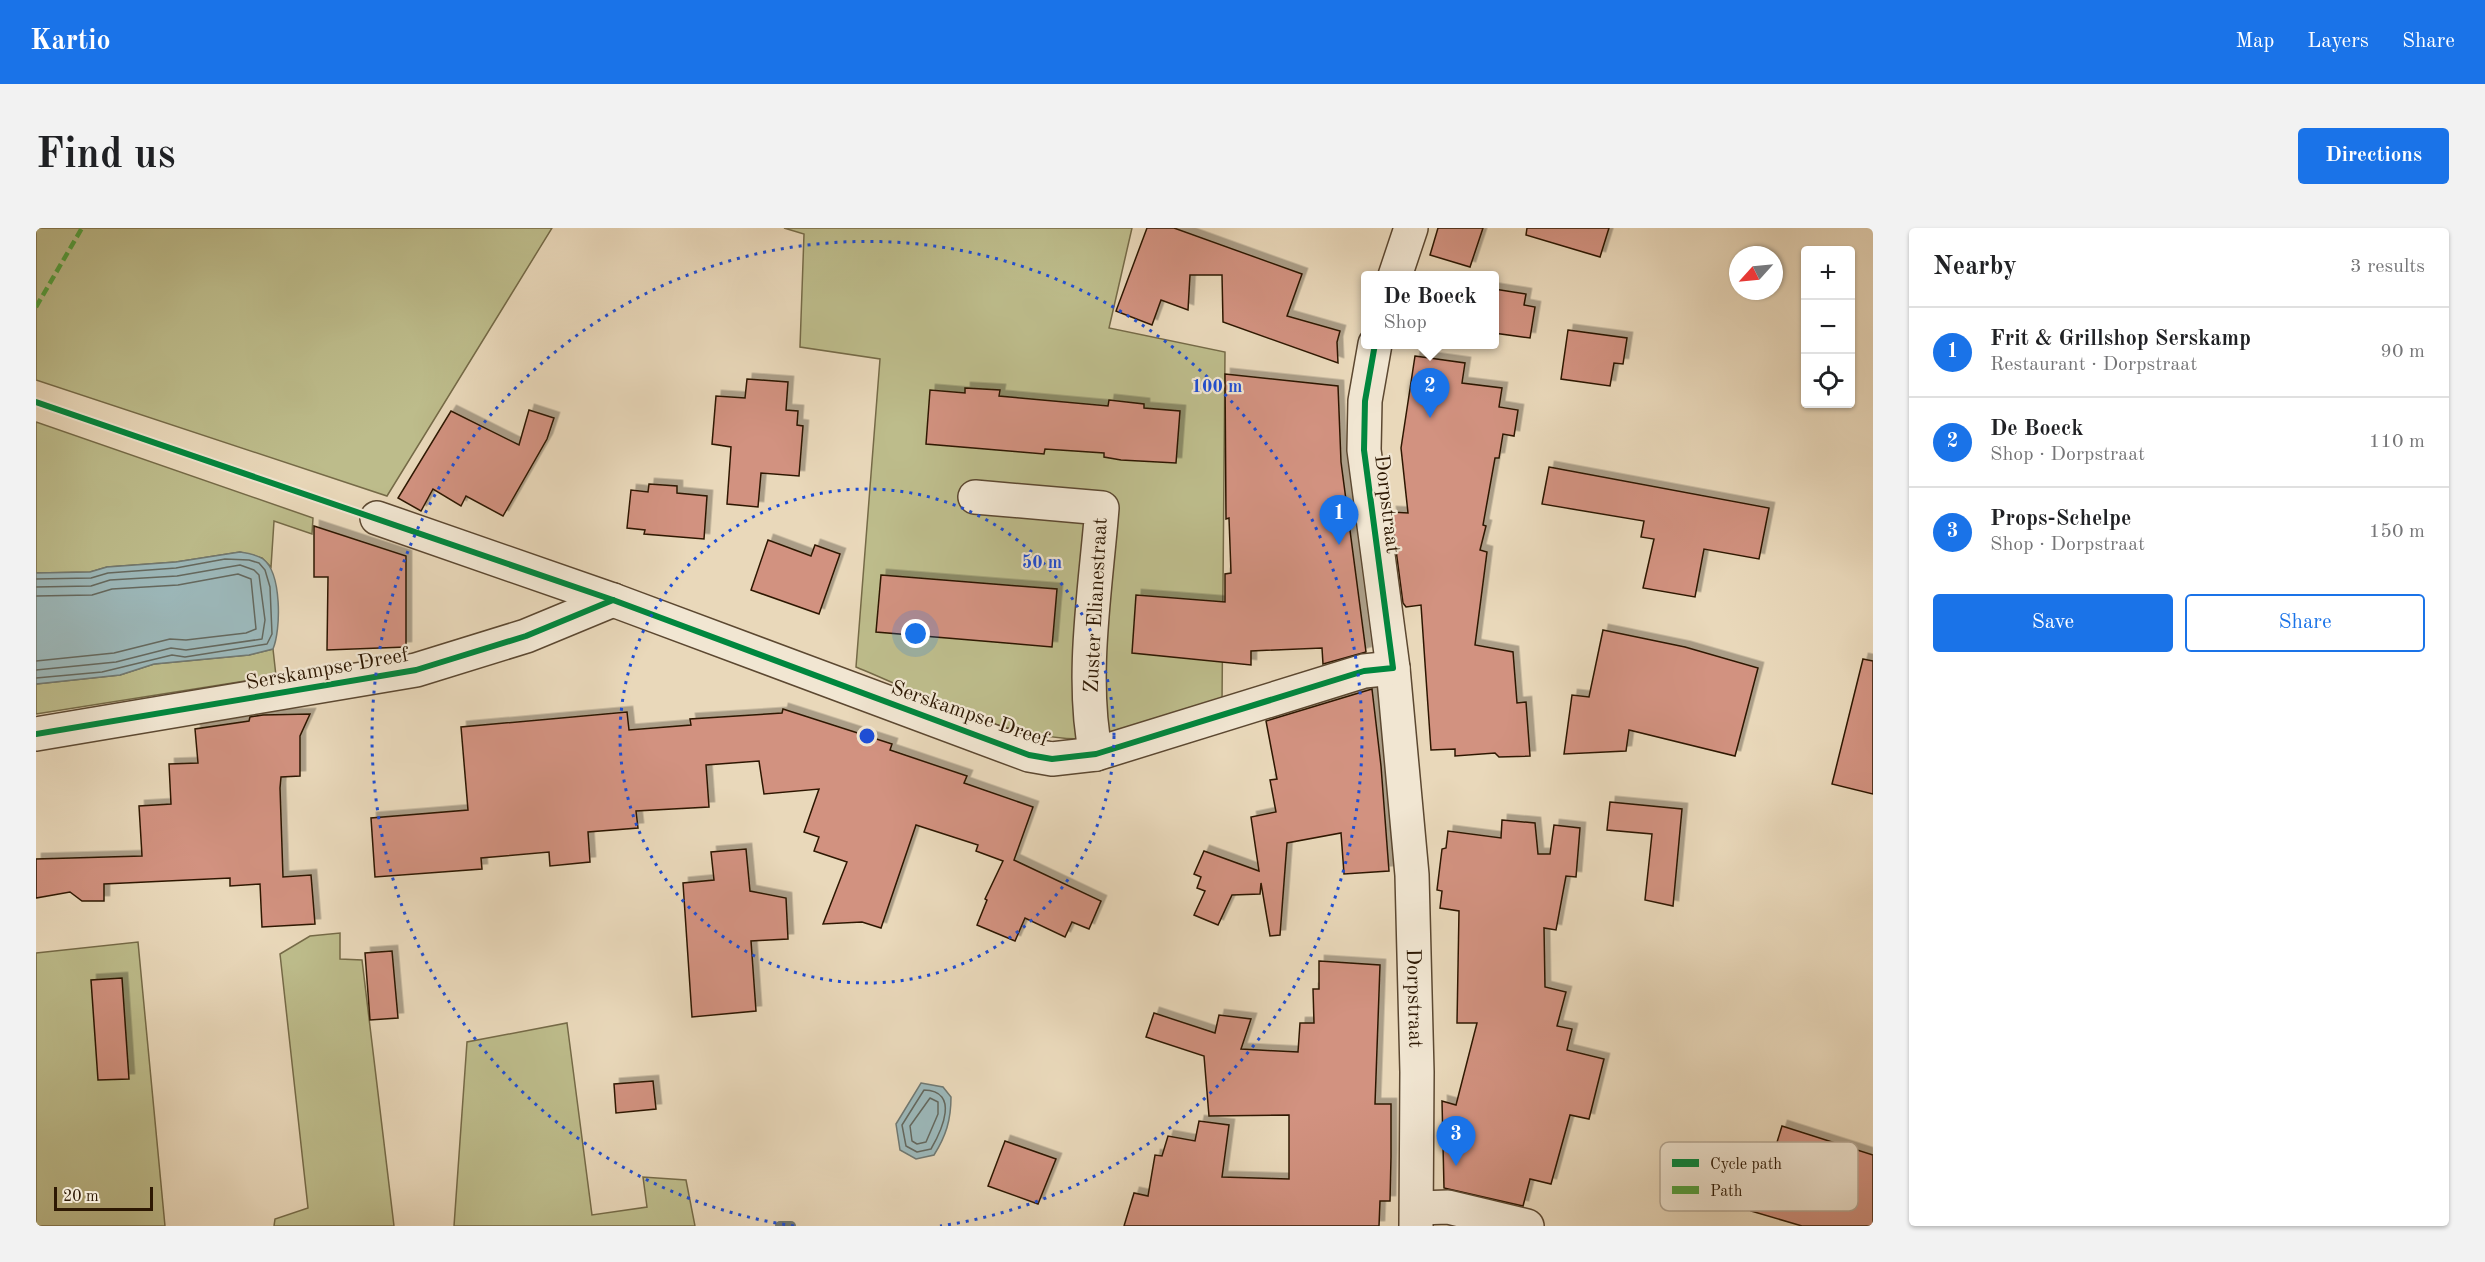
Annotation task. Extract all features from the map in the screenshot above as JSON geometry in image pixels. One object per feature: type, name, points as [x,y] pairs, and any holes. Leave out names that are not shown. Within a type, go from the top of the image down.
[{"type":"street","points":[[1397,271],[1411,228]]},
{"type":"street","name":"Dorpstraat","points":[[1374,349],[1365,401],[1364,450],[1393,668],[1412,875],[1417,1217]]},
{"type":"street","name":"Zuster Elianestraat","points":[[975,497],[1102,508],[1089,678],[1091,730],[1096,754]]},
{"type":"street","name":"Serskampse Dreef","points":[[377,518],[613,600],[1029,755],[1052,759],[1096,754],[1364,671],[1393,668]]},
{"type":"street","name":"Serskampse Dreef","points":[[36,734],[416,670],[526,636],[613,600]]},
{"type":"street","points":[[1417,1217],[1448,1207],[1527,1226]]},
{"type":"shaded area","points":[[36,228],[552,228],[387,496],[36,380]]},
{"type":"shaded area","points":[[784,228],[1132,228],[1109,328],[1225,352],[1222,704],[1082,739],[1053,737],[994,724],[938,703],[856,667],[880,359],[800,347],[804,234]]},
{"type":"shaded area","points":[[36,422],[313,518],[312,534],[274,521],[271,567],[262,558],[240,552],[176,562],[107,567],[90,572],[36,573]]},
{"type":"shaded area","points":[[273,649],[276,676],[36,714],[36,684],[120,675],[154,664],[249,655]]},
{"type":"shaded area","points":[[340,933],[340,959],[362,960],[394,1226],[274,1226],[275,1219],[308,1208],[280,954],[310,936]]},
{"type":"shaded area","points":[[138,942],[165,1226],[36,1226],[36,953]]},
{"type":"shaded area","points":[[567,1023],[592,1215],[647,1207],[643,1177],[686,1180],[695,1226],[454,1226],[467,1042]]},
{"type":"water","points":[[240,552],[263,559],[274,576],[278,616],[273,649],[249,655],[154,664],[120,675],[36,684],[36,573],[90,572],[107,567],[176,562]]},
{"type":"water","points":[[921,1083],[943,1087],[951,1097],[951,1105],[947,1128],[934,1155],[916,1159],[900,1150],[896,1124]]},
{"type":"building","points":[[1147,228],[1174,228],[1302,274],[1287,316],[1340,331],[1337,342],[1338,363],[1223,322],[1222,275],[1190,275],[1188,310],[1161,300],[1152,325],[1116,311]]},
{"type":"building","points":[[1438,228],[1483,228],[1470,267],[1430,255]]},
{"type":"building","points":[[1527,228],[1609,228],[1600,257],[1526,235]]},
{"type":"building","points":[[1499,290],[1526,294],[1524,305],[1535,307],[1530,338],[1499,334]]},
{"type":"building","points":[[1568,330],[1627,338],[1623,364],[1614,363],[1610,386],[1561,379]]},
{"type":"building","points":[[1415,356],[1465,363],[1462,383],[1502,388],[1499,407],[1518,410],[1514,436],[1503,434],[1499,458],[1495,458],[1483,525],[1486,526],[1480,550],[1487,552],[1475,645],[1513,652],[1517,703],[1526,702],[1530,756],[1499,757],[1495,753],[1455,756],[1455,749],[1431,750],[1421,605],[1406,607],[1403,603],[1391,512],[1408,513],[1401,448]]},
{"type":"building","points":[[1225,374],[1338,386],[1341,462],[1366,652],[1323,664],[1322,648],[1251,651],[1251,665],[1132,653],[1136,595],[1225,602],[1225,574],[1231,573],[1229,518],[1226,519]]},
{"type":"building","points":[[747,379],[788,382],[786,410],[798,411],[797,425],[803,426],[799,476],[761,473],[758,507],[727,504],[731,447],[712,444],[716,396],[745,398]]},
{"type":"building","points":[[965,388],[1000,390],[999,396],[1108,406],[1109,400],[1144,404],[1144,408],[1180,411],[1176,463],[1121,460],[1104,457],[1104,453],[1045,449],[1044,454],[926,444],[930,390],[965,393]]},
{"type":"building","points":[[529,410],[554,418],[547,439],[503,516],[466,496],[461,506],[433,489],[421,511],[398,498],[451,411],[519,445]]},
{"type":"building","points":[[1549,467],[1769,508],[1759,559],[1704,549],[1695,597],[1643,588],[1654,539],[1641,537],[1644,521],[1542,504]]},
{"type":"building","points":[[649,484],[677,486],[677,493],[707,496],[704,539],[644,534],[645,530],[627,528],[631,490],[648,492]]},
{"type":"building","points":[[314,526],[406,556],[406,647],[327,650],[328,577],[314,577]]},
{"type":"building","points":[[768,540],[811,556],[815,545],[840,554],[819,614],[751,590]]},
{"type":"building","points":[[881,575],[1057,589],[1052,647],[876,632]]},
{"type":"building","points":[[1603,630],[1685,647],[1758,668],[1735,756],[1629,730],[1626,751],[1564,754],[1572,695],[1589,697]]},
{"type":"building","points":[[1863,659],[1873,661],[1873,794],[1832,784]]},
{"type":"building","points":[[1372,689],[1389,871],[1344,874],[1341,833],[1287,843],[1280,935],[1270,936],[1261,883],[1260,894],[1232,895],[1218,925],[1194,915],[1205,891],[1197,888],[1201,877],[1194,874],[1204,851],[1259,871],[1251,817],[1276,812],[1270,780],[1277,779],[1266,721]]},
{"type":"building","points":[[783,709],[892,744],[890,750],[967,776],[964,783],[1033,807],[1014,860],[1101,901],[1089,929],[1072,922],[1065,937],[1025,918],[1015,941],[977,925],[987,900],[985,899],[1003,861],[976,851],[978,845],[916,825],[881,928],[862,922],[823,924],[847,862],[814,851],[819,837],[804,832],[819,789],[764,794],[759,761],[706,765],[709,807],[636,811],[638,828],[588,832],[590,862],[550,866],[549,852],[481,858],[482,869],[375,877],[371,818],[468,810],[461,727],[627,712],[629,730],[691,725],[690,719],[782,713]]},
{"type":"building","points":[[310,714],[300,736],[300,776],[281,777],[280,788],[283,877],[311,875],[315,924],[262,927],[260,884],[230,886],[230,878],[104,884],[104,901],[82,901],[70,892],[36,898],[36,859],[142,856],[139,806],[171,804],[169,764],[198,763],[195,729],[249,721],[250,717],[263,715]]},
{"type":"building","points":[[1610,802],[1682,809],[1673,906],[1645,900],[1652,834],[1607,830]]},
{"type":"building","points":[[1502,820],[1535,823],[1538,854],[1550,854],[1554,825],[1580,828],[1576,877],[1566,876],[1556,930],[1544,928],[1545,987],[1566,992],[1557,1026],[1572,1029],[1567,1050],[1604,1059],[1589,1119],[1570,1115],[1551,1184],[1530,1179],[1523,1206],[1444,1188],[1442,1101],[1456,1105],[1477,1023],[1457,1023],[1459,911],[1440,908],[1442,891],[1437,890],[1442,849],[1446,848],[1448,831],[1501,838]]},
{"type":"building","points":[[746,849],[750,891],[786,898],[788,939],[751,941],[756,1011],[692,1017],[683,883],[714,880],[711,852]]},
{"type":"building","points":[[392,951],[398,1018],[370,1020],[365,953]]},
{"type":"building","points":[[1319,961],[1380,965],[1375,1104],[1391,1104],[1391,1157],[1390,1201],[1380,1201],[1379,1226],[1124,1226],[1134,1193],[1148,1196],[1155,1155],[1162,1156],[1168,1136],[1195,1141],[1199,1121],[1229,1125],[1222,1177],[1289,1179],[1289,1115],[1209,1116],[1204,1056],[1146,1037],[1154,1013],[1215,1033],[1219,1015],[1251,1019],[1241,1049],[1298,1052],[1300,1023],[1314,1023],[1313,989],[1319,989]]},
{"type":"building","points":[[122,978],[129,1079],[98,1080],[91,980]]},
{"type":"building","points":[[653,1081],[656,1109],[616,1113],[614,1084]]},
{"type":"building","points":[[1782,1126],[1832,1142],[1777,1142]]},
{"type":"building","points":[[1005,1141],[1056,1159],[1038,1204],[988,1186]]},
{"type":"building","points":[[1858,1150],[1873,1155],[1873,1226],[1802,1226],[1751,1211],[1858,1211]]},
{"type":"waterway","points":[[780,1226],[791,1226]]},
{"type":"marked path","points":[[36,307],[82,228]]},
{"type":"cycle path","points":[[36,402],[613,600],[1029,755],[1052,759],[1096,754],[1364,671],[1393,668],[1364,450],[1365,401],[1374,349]]},
{"type":"cycle path","points":[[36,734],[416,670],[526,636],[613,600]]},
{"type":"place","name":"De Boeck","points":[[1430,418]]},
{"type":"place","name":"Frit & Grillshop Serskamp","points":[[1339,545]]},
{"type":"place","name":"Props-Schelpe","points":[[1456,1166]]}]
